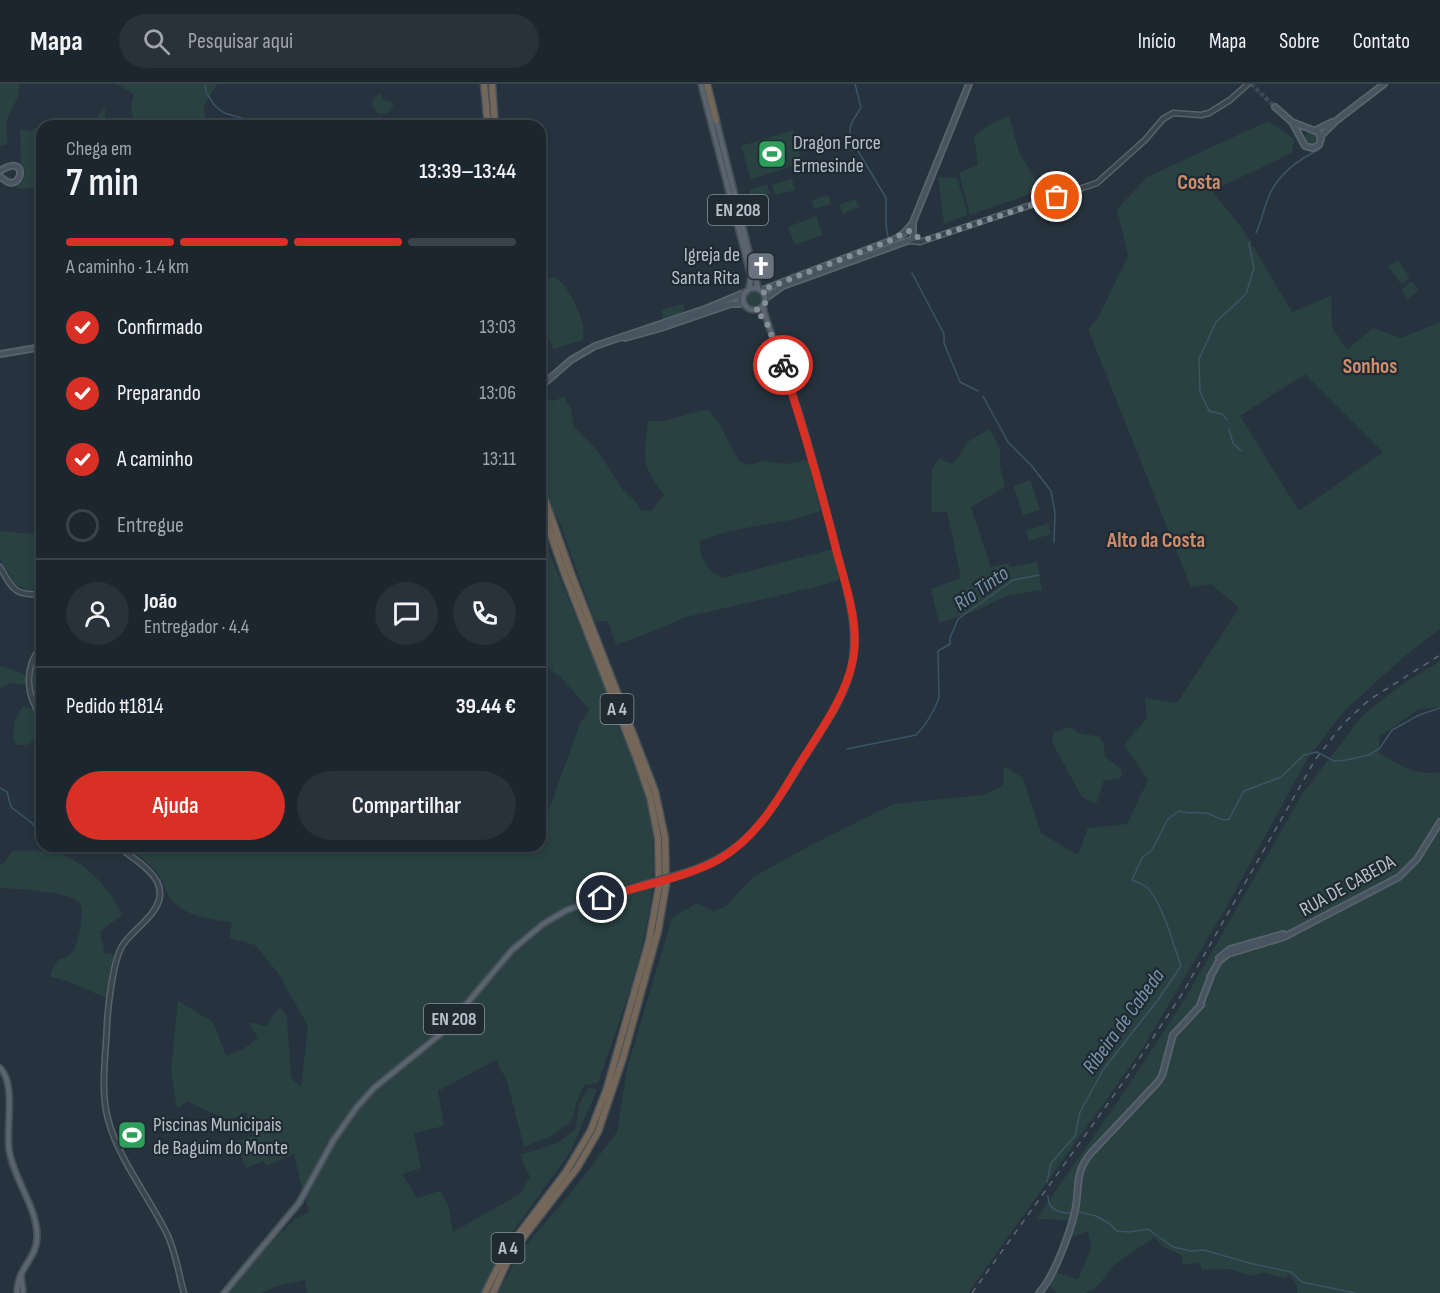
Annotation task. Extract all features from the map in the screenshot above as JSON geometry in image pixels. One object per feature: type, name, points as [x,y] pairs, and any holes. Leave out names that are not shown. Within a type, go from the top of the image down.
[{"type":"highway","points":[[484,84],[487,120]]},
{"type":"highway","points":[[492,84],[495,120]]},
{"type":"highway","points":[[705,84],[706,98]]},
{"type":"highway","points":[[705,84],[716,120]]},
{"type":"highway","name":"A 4","points":[[493,1293],[509,1258],[577,1168],[598,1132],[623,1058],[655,942],[666,885],[665,838],[655,791],[570,573],[546,503]]},
{"type":"highway","name":"A 4","points":[[486,1293],[506,1251],[566,1172],[591,1130],[607,1088],[649,941],[659,886],[658,838],[650,797],[546,521]]},
{"type":"main road","points":[[546,382],[585,350],[696,312],[747,290],[760,289],[894,239],[905,232],[913,222],[969,84]]},
{"type":"main road","points":[[1275,107],[1292,122],[1305,146],[1313,148],[1319,145],[1321,136],[1337,120],[1384,84]]},
{"type":"main road","name":"EN 208","points":[[706,98],[751,277],[744,296],[744,304],[751,310],[755,310],[766,321]]},
{"type":"main road","name":"EN 208","points":[[716,120],[760,289],[766,298]]},
{"type":"main road","points":[[1292,122],[1316,130],[1337,120]]},
{"type":"main road","points":[[1301,137],[1309,129]]},
{"type":"main road","points":[[1316,130],[1321,136]]},
{"type":"main road","points":[[7,165],[13,165],[20,173],[18,179],[8,182],[2,177],[2,170],[7,165]]},
{"type":"main road","points":[[755,310],[763,306],[766,298],[783,286],[909,241],[914,238],[913,222]]},
{"type":"main road","points":[[905,232],[910,231],[913,234]]},
{"type":"main road","points":[[905,232],[904,238],[909,241]]},
{"type":"main road","points":[[613,340],[662,328],[731,304],[744,304]]},
{"type":"main road","name":"EN 208","points":[[224,1293],[299,1203],[333,1141],[356,1108],[374,1088],[443,1032],[525,937],[567,910],[700,868],[734,850],[751,834],[782,793],[836,704],[847,683],[853,659],[855,629],[821,486],[763,306]]},
{"type":"main road","points":[[0,354],[36,348]]},
{"type":"main road","name":"RUA DE CABEDA","points":[[1039,1293],[1049,1281],[1071,1223],[1078,1177],[1086,1159],[1162,1076],[1169,1046],[1201,1005],[1216,962],[1224,952],[1297,930],[1399,877],[1417,859],[1440,820]]},
{"type":"main road","name":"RUA DE CABEDA","points":[[1210,977],[1216,965],[1225,956],[1255,946],[1277,933],[1297,930]]},
{"type":"main road","points":[[0,1068],[6,1074],[10,1087],[8,1122],[10,1154],[38,1234],[35,1250],[21,1272],[17,1281],[17,1293],[24,1292],[21,1272]]},
{"type":"street","points":[[909,241],[920,242],[1090,186],[1103,179],[1163,119],[1173,113],[1201,115],[1209,113],[1230,100],[1248,84]]},
{"type":"street","points":[[913,234],[919,238],[929,239]]},
{"type":"street","points":[[0,567],[14,589],[25,596],[36,595]]},
{"type":"street","points":[[36,655],[31,663],[30,681],[31,698],[36,709]]},
{"type":"street","points":[[125,852],[150,871],[158,883],[160,894],[155,912],[120,950],[107,1023],[105,1090],[107,1115],[119,1146],[169,1238],[184,1293]]},
{"type":"green space","points":[[0,84],[19,84],[19,89],[7,121],[8,144],[0,146]]},
{"type":"green space","points":[[116,84],[217,84],[203,108],[206,120],[133,120],[131,105],[134,94]]},
{"type":"green space","points":[[380,93],[383,100],[393,102],[393,107],[387,113],[379,114],[372,106],[373,98]]},
{"type":"green space","points":[[105,108],[105,120],[93,120]]},
{"type":"green space","points":[[1009,116],[1019,152],[1042,190],[970,215],[959,173],[978,165],[974,136],[994,122]]},
{"type":"green space","points":[[1268,121],[1294,139],[1292,153],[1212,191],[1242,228],[1292,312],[1331,296],[1332,327],[1347,350],[1373,328],[1401,338],[1440,322],[1440,629],[1406,655],[1344,711],[1308,758],[1223,913],[1141,1051],[968,1293],[498,1293],[520,1252],[574,1189],[617,1132],[627,1068],[672,918],[697,903],[713,911],[725,907],[752,878],[893,804],[983,795],[1003,786],[1004,766],[1023,778],[1041,833],[1078,855],[1088,828],[1127,824],[1148,780],[1124,745],[1147,718],[1145,698],[1177,703],[1239,608],[1211,584],[1191,587],[1088,329],[1098,318],[1128,256],[1117,209],[1147,177]],"holes":[[[1305,374],[1383,452],[1299,511],[1240,416]]]},
{"type":"green space","points":[[36,128],[36,187],[17,189],[16,186],[23,180],[25,173],[21,163],[20,129],[31,131]]},
{"type":"green space","name":"Dragon Force Ermesinde","points":[[793,130],[803,163],[751,179],[741,146]]},
{"type":"green space","points":[[1308,132],[1314,132],[1318,139],[1314,146],[1308,146],[1304,142],[1304,136]]},
{"type":"green space","points":[[938,177],[957,178],[968,215],[944,224]]},
{"type":"green space","points":[[792,179],[795,190],[776,195],[772,185]]},
{"type":"green space","points":[[767,184],[770,194],[752,199],[749,190]]},
{"type":"green space","points":[[829,195],[831,204],[814,209],[812,200]]},
{"type":"green space","points":[[855,199],[859,207],[843,214],[839,205]]},
{"type":"green space","points":[[816,216],[823,235],[795,245],[788,227]]},
{"type":"green space","points":[[1398,260],[1410,278],[1401,284],[1388,266]]},
{"type":"green space","points":[[553,277],[558,279],[572,297],[583,325],[583,340],[553,349],[546,332],[546,280]]},
{"type":"green space","points":[[1412,281],[1419,290],[1408,299],[1401,290]]},
{"type":"green space","points":[[755,291],[761,293],[763,299],[761,305],[755,307],[749,305],[747,299],[749,293]]},
{"type":"green space","points":[[683,304],[685,313],[663,321],[661,310]]},
{"type":"green space","points":[[564,397],[571,409],[574,427],[597,450],[623,490],[641,510],[652,511],[664,495],[647,468],[645,445],[648,421],[664,421],[708,409],[718,422],[739,461],[749,465],[764,461],[786,464],[808,460],[821,511],[791,520],[729,531],[700,541],[701,553],[708,568],[723,578],[833,549],[838,565],[839,580],[682,618],[616,645],[608,621],[595,622],[546,488],[546,400],[553,401]]},
{"type":"green space","points":[[989,429],[1000,448],[1000,467],[1005,487],[971,507],[991,567],[1009,563],[1010,567],[1037,562],[1042,590],[1009,595],[972,612],[939,623],[931,589],[961,578],[947,511],[932,513],[931,510],[932,469],[939,459],[953,464],[969,441]]},
{"type":"green space","points":[[1030,480],[1040,510],[1023,515],[1013,486]]},
{"type":"green space","points":[[1048,523],[1051,534],[1029,541],[1026,531]]},
{"type":"green space","points":[[0,531],[36,534],[36,589],[26,590],[15,584],[0,559]]},
{"type":"green space","points":[[546,539],[551,557],[618,719],[619,728],[640,775],[653,830],[651,900],[628,995],[598,1083],[585,1085],[579,1095],[571,1122],[549,1137],[524,1147],[507,1081],[496,1060],[438,1091],[444,1126],[414,1133],[421,1168],[402,1174],[417,1198],[440,1191],[448,1204],[453,1232],[520,1194],[530,1177],[520,1155],[557,1143],[576,1129],[578,1107],[588,1088],[597,1089],[571,1151],[508,1238],[481,1293],[307,1293],[305,1280],[277,1286],[262,1293],[229,1293],[270,1244],[296,1218],[309,1212],[294,1154],[267,1165],[263,1161],[246,1168],[235,1142],[254,1135],[246,1112],[229,1121],[187,1101],[177,1109],[171,1072],[178,1001],[213,1022],[226,1056],[243,1049],[258,1038],[248,1022],[266,1026],[280,1007],[287,1017],[291,1078],[301,1087],[308,1026],[278,973],[255,945],[229,938],[232,922],[197,916],[178,906],[156,872],[134,852],[546,852],[546,817],[581,721],[589,709],[560,676],[546,666]]},
{"type":"green space","points":[[36,659],[36,702],[30,686],[10,683],[0,689],[0,666],[25,674],[31,673]]},
{"type":"green space","points":[[1440,661],[1440,707],[1419,709],[1379,737],[1379,753],[1415,771],[1440,772],[1440,1293],[1297,1293],[1297,1285],[1289,1275],[1285,1278],[1264,1273],[1252,1276],[1229,1269],[1202,1270],[1200,1263],[1183,1265],[1181,1255],[1162,1246],[1154,1237],[1120,1261],[1093,1289],[1085,1293],[1057,1293],[1049,1286],[1056,1272],[1078,1280],[1091,1248],[1088,1231],[1068,1238],[1074,1220],[1036,1219],[1125,1091],[1186,997],[1303,793],[1362,716],[1401,685]]},
{"type":"green space","points":[[36,702],[36,741],[26,745],[17,745],[13,739],[15,719],[23,706],[33,709]]},
{"type":"green space","points":[[1070,727],[1079,733],[1100,737],[1104,744],[1105,757],[1120,768],[1122,774],[1119,779],[1104,780],[1097,802],[1093,803],[1082,797],[1052,742],[1054,732]]},
{"type":"green space","points":[[31,850],[59,853],[69,857],[97,878],[111,896],[122,915],[100,931],[105,953],[115,954],[107,998],[72,983],[50,977],[59,959],[70,954],[74,949],[82,919],[81,905],[78,901],[63,895],[0,888],[0,864],[4,863],[12,851]]},
{"type":"green space","name":"Piscinas Municipais de Baguim do Monte","points":[[128,1120],[131,1127],[138,1128],[141,1137],[136,1139],[139,1144],[130,1149],[119,1128],[119,1125]]},
{"type":"waterway","points":[[205,84],[206,92],[215,106],[224,113],[248,120]]},
{"type":"waterway","name":"Rio Tinto","points":[[855,84],[861,107],[851,125],[851,139],[886,198],[888,237]]},
{"type":"waterway","points":[[1256,233],[1275,184],[1295,164],[1320,149]]},
{"type":"waterway","points":[[1227,420],[1222,414],[1209,411],[1200,392],[1199,359],[1216,322],[1246,294],[1254,268],[1250,242]]},
{"type":"waterway","name":"Rio Tinto","points":[[912,273],[944,334],[944,343],[960,382],[978,391]]},
{"type":"waterway","name":"Rio Tinto","points":[[983,396],[1008,442],[1031,465],[1051,491],[1055,513],[1054,542]]},
{"type":"waterway","points":[[1229,429],[1233,443],[1241,451]]},
{"type":"waterway","name":"Rio Tinto","points":[[847,749],[916,735],[929,718],[939,698],[938,651],[950,644],[950,638],[958,619],[1013,580],[1039,575]]},
{"type":"waterway","name":"Ribeira de Cabeda","points":[[1047,1182],[1051,1163],[1075,1136],[1080,1112],[1103,1070],[1157,1001],[1181,966],[1156,900],[1145,886],[1132,880],[1142,858],[1152,850],[1168,819],[1179,811],[1205,813],[1229,819],[1244,791],[1281,777],[1304,755],[1317,752],[1334,761],[1369,755],[1380,748],[1392,730],[1419,715],[1440,708]]},
{"type":"waterway","points":[[0,788],[7,792],[11,807],[36,829]]},
{"type":"waterway","name":"Ribeira de Cabeda","points":[[1048,1196],[1054,1209],[1070,1213]]},
{"type":"waterway","name":"Ribeira de Cabeda","points":[[1079,1212],[1096,1216],[1117,1231],[1130,1232],[1148,1229],[1173,1247],[1191,1251],[1204,1250],[1291,1272],[1302,1282],[1355,1293]]},
{"type":"tunnel","points":[[1251,84],[1275,107]]},
{"type":"railway","points":[[972,1293],[1129,1074],[1182,994],[1315,760],[1343,724],[1369,700],[1440,655]]},
{"type":"way so far","points":[[783,365],[766,321],[755,310],[760,309],[765,303],[766,298],[762,290],[894,239],[907,231],[926,240],[1057,197]]},
{"type":"place","name":"Dragon Force Ermesinde","points":[[772,154]]},
{"type":"place","name":"Igreja de Santa Rita","points":[[761,266]]},
{"type":"place","name":"Piscinas Municipais de Baguim do Monte","points":[[132,1135]]},
{"type":"district","name":"Costa","points":[[1199,182]]},
{"type":"district","name":"Sonhos","points":[[1370,366]]},
{"type":"district","name":"Alto da Costa","points":[[1156,540]]},
{"type":"route","points":[[602,898],[700,868],[718,860],[746,840],[782,793],[847,683],[855,648],[855,629],[850,604],[818,476],[783,365]]}]
